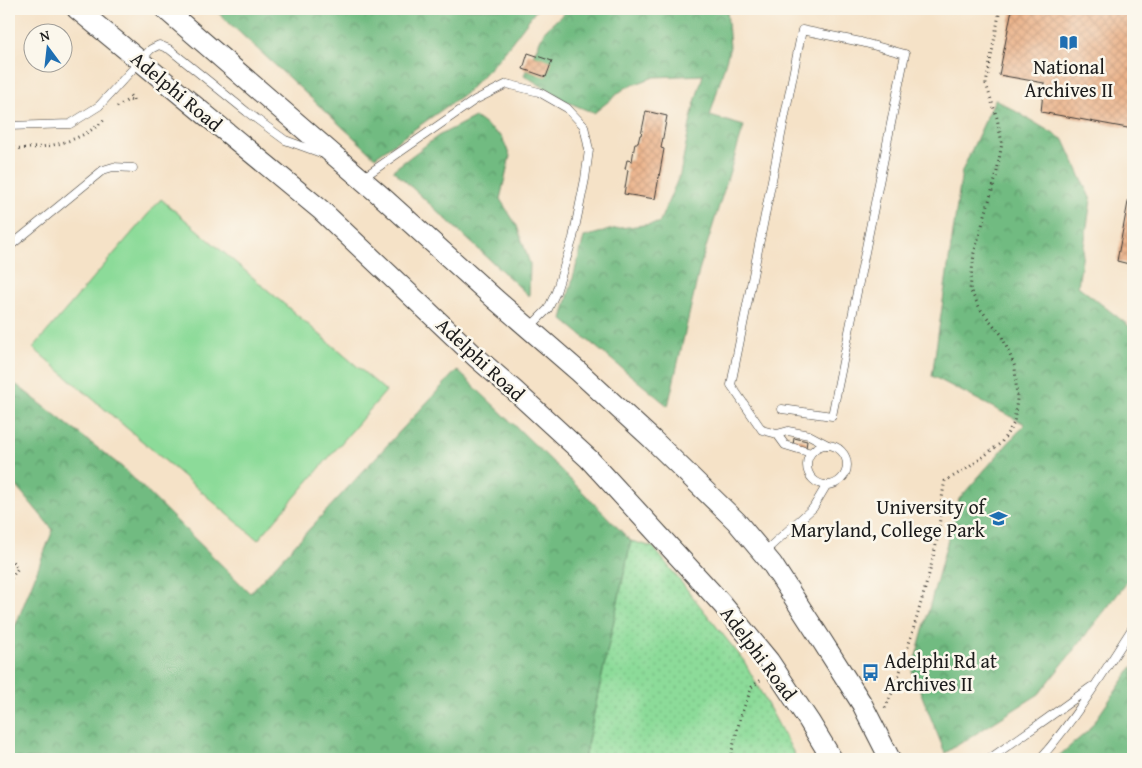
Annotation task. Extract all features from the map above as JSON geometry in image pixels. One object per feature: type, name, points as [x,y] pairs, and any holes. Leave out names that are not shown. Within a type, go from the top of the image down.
[{"type":"main road","name":"Adelphi Road","points":[[77,9],[320,210],[477,358],[589,459],[722,604],[774,668],[832,759]]},
{"type":"main road","points":[[165,9],[578,371],[652,439],[736,521],[772,564],[822,641],[862,704],[890,759]]},
{"type":"lane","points":[[782,409],[832,416],[906,54],[861,42],[802,30],[731,385],[762,430],[777,434],[788,431],[809,435],[828,445]]},
{"type":"lane","points":[[9,126],[70,124],[99,106],[151,49],[159,44],[169,49],[285,140],[340,161]]},
{"type":"lane","points":[[361,179],[475,100],[507,84],[539,92],[567,108],[584,126],[589,150],[585,179],[573,238],[556,292],[548,309],[529,328]]},
{"type":"lane","points":[[9,247],[103,170],[113,167],[133,168]]},
{"type":"lane","points":[[777,434],[785,445],[810,453]]},
{"type":"lane","points":[[828,445],[835,446],[842,451],[848,466],[846,474],[841,480],[834,485],[826,486],[813,481],[807,472],[806,462],[813,450],[820,446],[828,445]]},
{"type":"lane","points":[[763,553],[813,508],[826,486]]},
{"type":"lane","points":[[1040,759],[1096,683],[1133,627]]},
{"type":"lane","points":[[989,759],[1096,683]]},
{"type":"path","points":[[875,728],[893,690],[905,657],[926,584],[938,534],[945,481],[968,468],[1001,443],[1014,423],[1017,399],[1015,367],[1001,334],[981,310],[970,290],[974,253],[996,177],[1002,143],[997,118],[986,84],[1000,9]]},
{"type":"path","points":[[9,558],[18,568],[9,581]]},
{"type":"path","points":[[730,759],[741,715],[752,688],[774,668]]},
{"type":"green space","points":[[214,9],[537,9],[501,56],[467,92],[375,157]]},
{"type":"green space","points":[[569,9],[727,10],[730,47],[710,116],[744,126],[700,267],[668,406],[562,319],[584,237],[613,229],[659,223],[680,174],[693,109],[703,75],[654,77],[625,88],[594,113],[565,101],[524,75],[545,30]]},
{"type":"green space","points":[[995,99],[1064,140],[1091,200],[1078,286],[1133,329],[1133,564],[1125,585],[1039,694],[945,753],[912,671],[959,499],[1025,424],[932,376],[962,171]]},
{"type":"green space","points":[[475,117],[502,137],[510,156],[500,199],[517,226],[530,264],[529,296],[393,170],[438,136]]},
{"type":"green space","points":[[161,199],[386,391],[258,540],[33,348]]},
{"type":"green space","points":[[457,370],[557,466],[631,541],[584,759],[9,759],[9,637],[17,622],[53,530],[9,477],[9,382],[18,386],[122,467],[250,593]]},
{"type":"green space","points":[[631,541],[653,547],[744,661],[797,759],[584,759]]},
{"type":"green space","points":[[1133,666],[1133,759],[1055,759],[1088,731]]},
{"type":"building","name":"National Archives II","points":[[1012,9],[1133,9],[1133,129],[1041,112],[1044,83],[999,75]]},
{"type":"building","points":[[528,53],[552,61],[546,77],[523,69]]},
{"type":"building","points":[[646,111],[667,116],[661,148],[664,149],[655,199],[624,194],[628,170],[625,169],[627,160],[632,161],[635,143],[638,143],[641,135]]},
{"type":"building","points":[[1133,181],[1133,265],[1117,261]]},
{"type":"building","points":[[794,438],[807,441],[806,448],[793,445]]},
{"type":"place","name":"National Archives II","points":[[1069,42]]},
{"type":"place","name":"University of Maryland, College Park","points":[[999,518]]},
{"type":"place","name":"Adelphi Rd at Archives II","points":[[870,672]]}]
